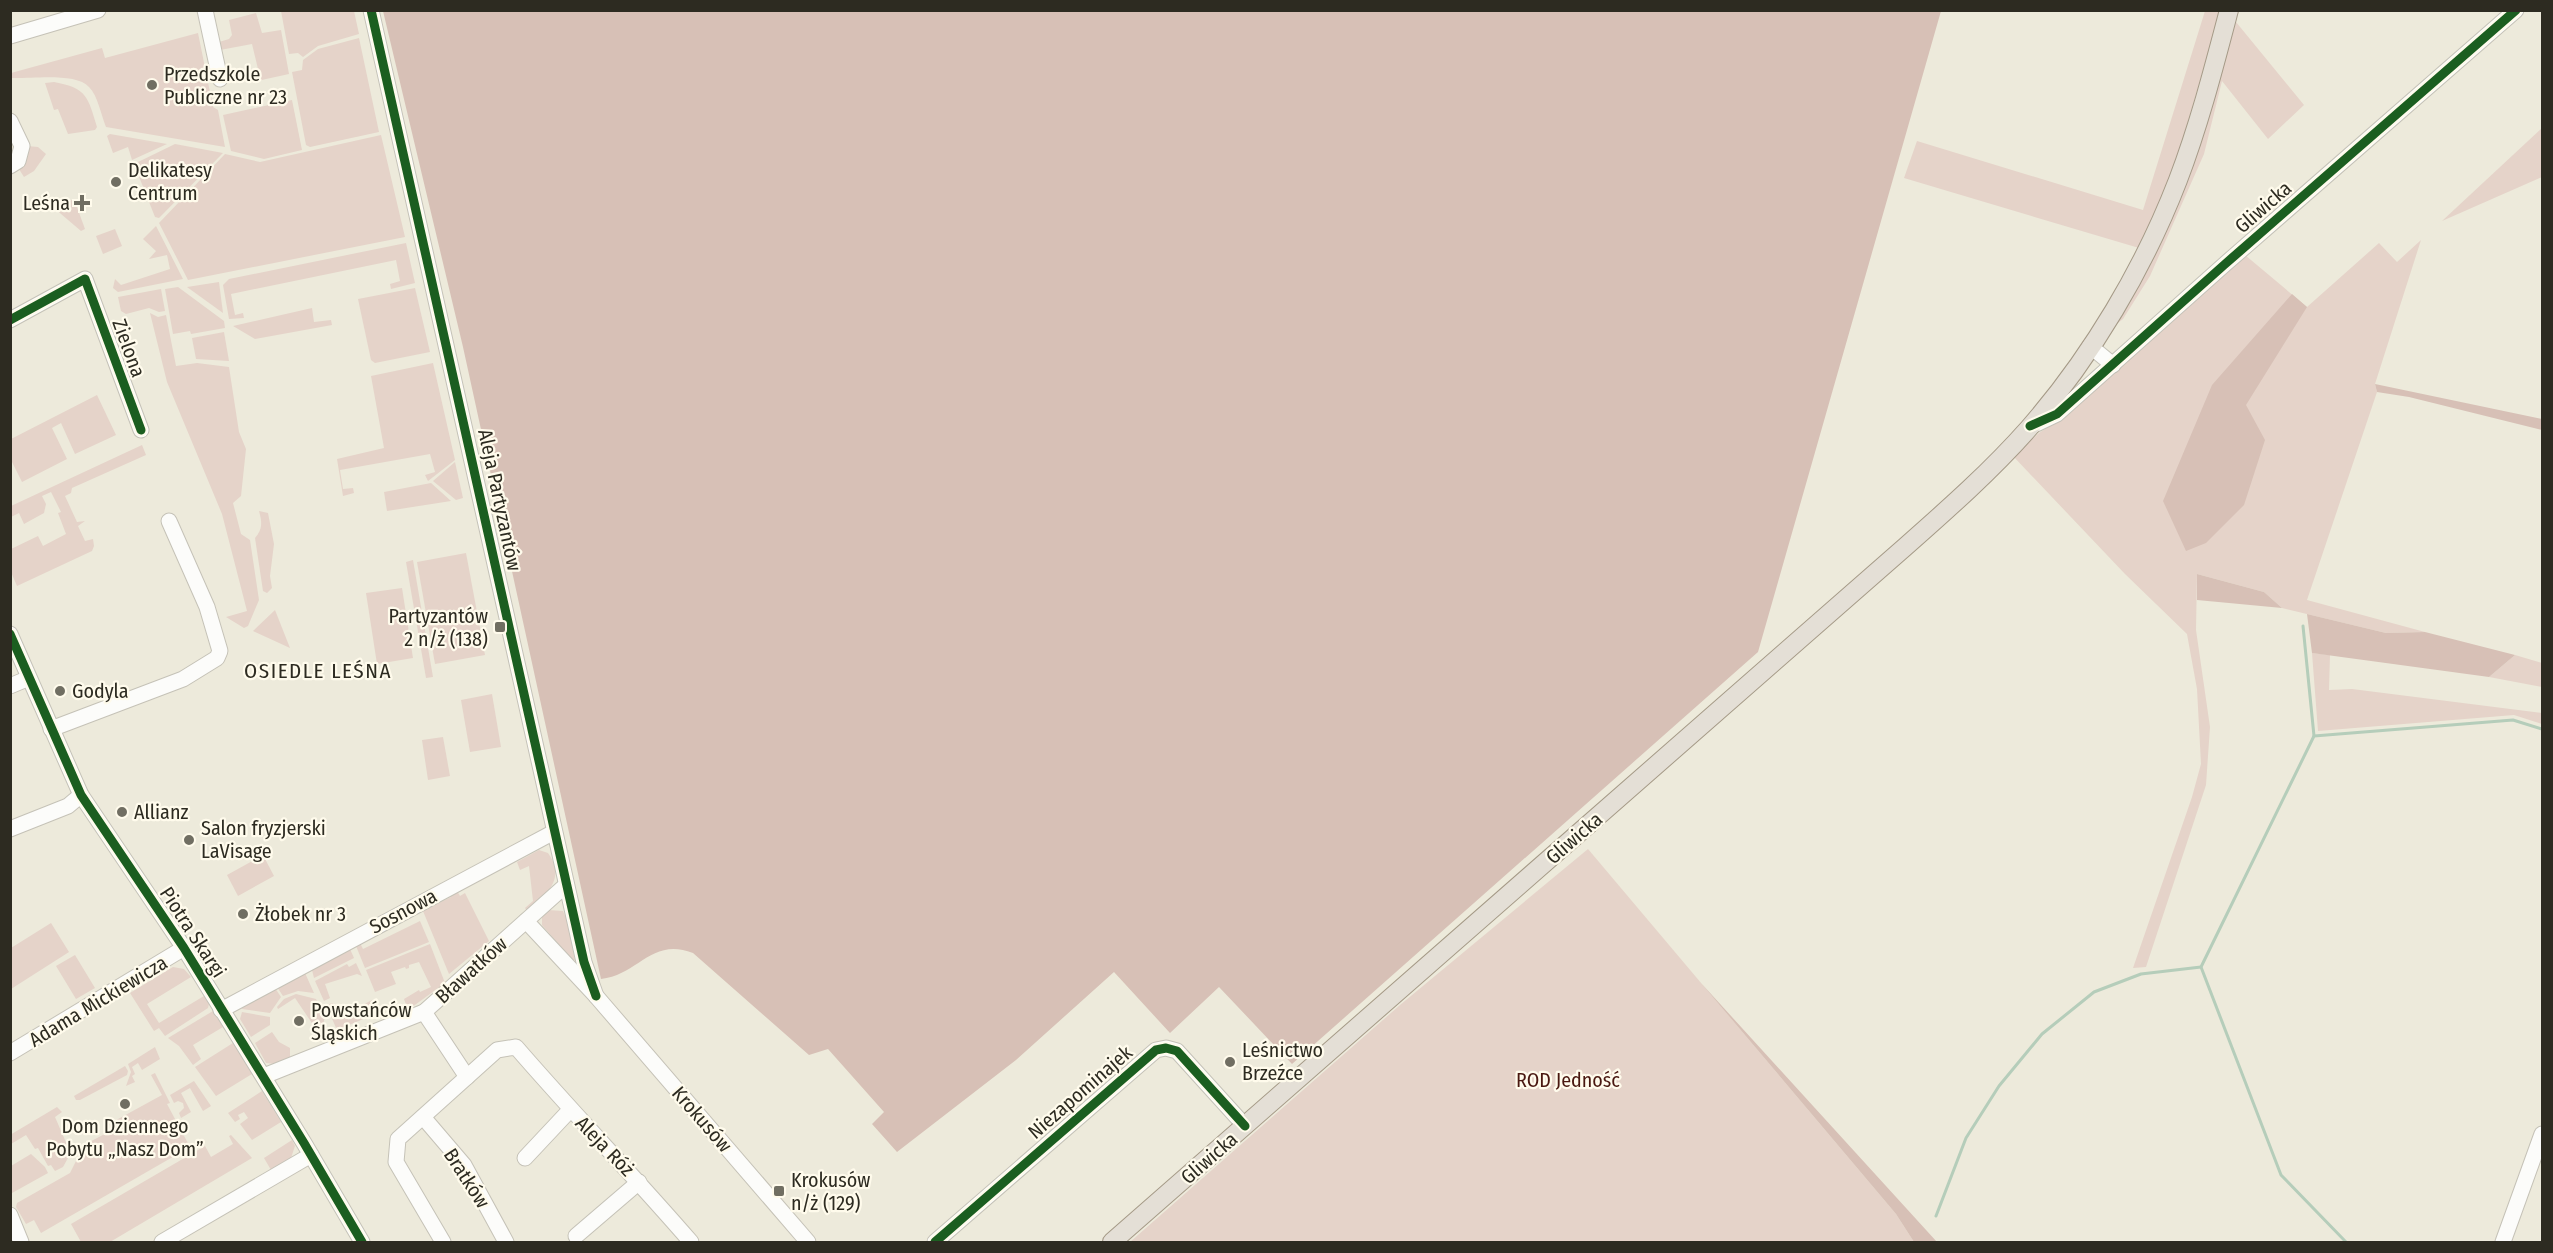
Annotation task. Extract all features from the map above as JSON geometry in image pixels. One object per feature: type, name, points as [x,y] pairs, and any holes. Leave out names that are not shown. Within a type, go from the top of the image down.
[{"type":"main road","name":"Gliwicka","points":[[1112,1242],[1912,541],[1985,474],[2030,426],[2090,346],[2131,278],[2166,208],[2197,125],[2229,10]]},
{"type":"street","points":[[10,36],[98,10]]},
{"type":"street","points":[[205,10],[220,79]]},
{"type":"street","name":"Aleja Partyzantów","points":[[371,10],[566,885],[584,962],[596,996]]},
{"type":"street","name":"Gliwicka","points":[[2030,426],[2057,414],[2516,10]]},
{"type":"street","points":[[10,121],[22,146],[18,161],[10,166]]},
{"type":"street","name":"Zielona","points":[[10,320],[85,279],[141,430]]},
{"type":"street","points":[[2090,346],[2113,365]]},
{"type":"street","points":[[51,729],[183,679],[217,658],[220,651],[207,607],[169,521]]},
{"type":"street","name":"Piotra Skargi","points":[[10,634],[81,795],[184,948],[264,1076],[362,1242]]},
{"type":"street","points":[[10,686],[28,678]]},
{"type":"street","points":[[10,830],[68,806],[81,795]]},
{"type":"street","name":"Sosnowa","points":[[221,1010],[554,832]]},
{"type":"street","name":"Bławatków","points":[[264,1076],[424,1012],[566,885]]},
{"type":"street","name":"Krokusów","points":[[526,921],[596,996],[808,1242]]},
{"type":"street","name":"Adama Mickiewicza","points":[[10,1053],[184,948]]},
{"type":"street","points":[[424,1012],[467,1077]]},
{"type":"street","name":"Aleja Róż","points":[[442,1242],[396,1162],[398,1139],[496,1050],[516,1047],[570,1110],[639,1182],[691,1242]]},
{"type":"street","name":"Niezapominajek","points":[[934,1242],[1156,1050],[1166,1048],[1177,1051],[1245,1126]]},
{"type":"street","name":"Aleja Róż","points":[[525,1158],[570,1110]]},
{"type":"street","name":"Bratków","points":[[423,1117],[464,1164],[506,1242]]},
{"type":"street","points":[[2503,1242],[2542,1134]]},
{"type":"street","points":[[162,1242],[311,1155]]},
{"type":"street","name":"Aleja Róż","points":[[576,1236],[639,1182]]},
{"type":"street","points":[[10,1215],[21,1242]]},
{"type":"green space","points":[[281,11],[354,11],[359,34],[318,46],[303,57],[298,53],[289,54]]},
{"type":"green space","points":[[2205,11],[2220,11],[2170,184],[2139,248],[1904,178],[1917,141],[2143,210]]},
{"type":"green space","points":[[256,13],[262,33],[281,30],[289,74],[257,81],[255,70],[258,69],[252,44],[220,50],[219,42],[229,39],[232,35],[229,20]]},
{"type":"green space","points":[[2236,22],[2304,105],[2268,139],[2222,81],[2204,154],[2150,276],[2123,319],[2110,329],[2162,237],[2206,128]]},
{"type":"green space","name":"Przedszkole Publiczne nr 23","points":[[198,33],[213,107],[218,110],[225,147],[106,127],[92,91],[83,82],[74,79],[11,78],[11,73],[102,48],[105,58]]},
{"type":"green space","points":[[359,38],[379,132],[310,147],[306,145],[292,72],[302,70],[303,60],[318,49]]},
{"type":"green space","points":[[54,82],[80,91],[88,101],[97,127],[95,130],[68,134],[58,109],[54,110],[45,83]]},
{"type":"green space","points":[[292,100],[302,150],[264,159],[231,151],[223,115]]},
{"type":"green space","points":[[2542,128],[2542,177],[2442,221]]},
{"type":"green space","points":[[110,134],[167,144],[132,160],[128,147],[113,153],[107,136]]},
{"type":"green space","points":[[381,135],[405,237],[188,280],[159,223],[225,154],[260,162]]},
{"type":"green space","points":[[175,144],[223,153],[159,218],[155,217],[134,164]]},
{"type":"green space","points":[[27,146],[38,147],[46,154],[34,171],[24,177],[17,166]]},
{"type":"green space","points":[[74,199],[85,229],[81,231],[54,208]]},
{"type":"green space","points":[[156,226],[183,279],[118,292],[113,288],[115,279],[121,285],[170,269],[167,255],[149,259],[156,251],[143,239]]},
{"type":"green space","points":[[115,229],[122,246],[103,254],[96,236]]},
{"type":"green space","points":[[2421,240],[2375,384],[2377,392],[2307,600],[2425,632],[2386,633],[2282,608],[2264,592],[2197,574],[2196,630],[2210,727],[2206,785],[2146,967],[2133,968],[2192,797],[2201,764],[2197,689],[2187,634],[2125,574],[2013,456],[2039,433],[2069,413],[2245,255],[2307,307],[2379,243],[2397,262]]},
{"type":"green space","points":[[406,243],[415,283],[391,289],[390,284],[400,281],[396,260],[231,294],[235,315],[243,313],[244,318],[229,319],[223,285],[229,279]]},
{"type":"green space","points":[[219,282],[223,313],[187,287]]},
{"type":"green space","points":[[178,287],[224,321],[225,328],[191,334],[190,331],[173,334],[165,289]]},
{"type":"green space","points":[[415,288],[430,352],[375,363],[371,360],[358,299]]},
{"type":"green space","points":[[161,289],[165,311],[159,312],[149,308],[126,314],[121,311],[118,297]]},
{"type":"green space","points":[[312,308],[314,322],[331,320],[332,325],[255,339],[233,326]]},
{"type":"green space","points":[[150,313],[158,317],[166,315],[176,366],[197,363],[229,367],[239,432],[246,449],[241,496],[233,503],[241,534],[250,540],[259,600],[248,626],[244,628],[226,617],[247,611],[222,514],[167,382]]},
{"type":"green space","points":[[224,332],[229,361],[196,359],[192,338]]},
{"type":"green space","points":[[433,363],[455,460],[428,481],[425,475],[435,472],[430,454],[340,470],[343,489],[353,488],[354,493],[343,496],[337,459],[384,448],[371,376]]},
{"type":"green space","points":[[97,395],[116,435],[75,454],[61,423],[52,428],[67,459],[22,482],[11,460],[11,439]]},
{"type":"green space","points":[[142,445],[146,455],[72,488],[71,493],[65,496],[77,522],[85,521],[78,526],[85,541],[93,539],[92,551],[17,586],[11,572],[11,549],[38,536],[43,546],[66,534],[58,513],[61,512],[51,492],[42,496],[46,504],[44,513],[24,524],[19,513],[11,517],[11,506]]},
{"type":"green space","points":[[455,462],[463,498],[456,500],[433,481]]},
{"type":"green space","points":[[431,483],[451,501],[387,511],[384,492]]},
{"type":"green space","points":[[259,511],[268,513],[274,544],[270,576],[272,588],[267,593],[263,591],[255,538],[261,525]]},
{"type":"green space","points":[[466,553],[485,655],[435,664],[417,562]]},
{"type":"green space","points":[[413,560],[433,677],[426,678],[406,562]]},
{"type":"green space","points":[[402,588],[413,658],[377,664],[366,593]]},
{"type":"green space","points":[[275,610],[290,648],[253,631]]},
{"type":"green space","points":[[2312,653],[2330,655],[2329,690],[2352,689],[2542,713],[2542,724],[2514,715],[2318,731]]},
{"type":"green space","points":[[2515,655],[2542,663],[2542,687],[2489,677]]},
{"type":"green space","points":[[492,694],[501,747],[470,752],[461,700]]},
{"type":"green space","points":[[443,737],[450,776],[428,780],[422,740]]},
{"type":"green space","name":"ROD Jedność","points":[[1588,849],[1896,1214],[1914,1242],[1130,1242],[1400,1005]]},
{"type":"green space","points":[[539,850],[548,853],[553,862],[555,878],[547,892],[528,912],[525,908],[533,901],[529,866],[520,870],[517,862]]},
{"type":"green space","points":[[263,855],[274,876],[238,896],[227,875]]},
{"type":"green space","points":[[457,891],[460,896],[465,893],[489,941],[449,974],[423,911],[451,897],[449,893]]},
{"type":"green space","points":[[548,910],[563,911],[575,960],[572,960],[542,925],[542,915]]},
{"type":"green space","points":[[420,921],[429,942],[365,968],[356,946],[359,941],[363,949]]},
{"type":"green space","points":[[51,923],[69,952],[11,989],[11,948]]},
{"type":"green space","points":[[430,944],[445,983],[408,1010],[404,999],[419,990],[420,992],[431,987],[419,962],[409,965],[409,968],[405,967],[391,972],[396,984],[375,992],[366,970]]},
{"type":"green space","points":[[350,949],[354,958],[314,978],[312,970]]},
{"type":"green space","points":[[75,955],[95,988],[76,999],[56,966]]},
{"type":"green space","points":[[356,963],[362,976],[357,974],[325,984],[330,998],[324,1001],[315,981],[347,964],[349,967]]},
{"type":"green space","points":[[173,967],[184,969],[191,977],[147,1004],[159,1023],[204,996],[209,1004],[208,1008],[165,1036],[159,1028],[154,1031],[130,993]]},
{"type":"green space","points":[[305,973],[314,993],[298,991],[283,996],[277,987]]},
{"type":"green space","points":[[275,988],[281,997],[270,1013],[242,1009],[243,1005]]},
{"type":"green space","points":[[296,994],[316,999],[325,1017],[320,1035],[295,998],[278,1009],[277,1007],[284,999]]},
{"type":"green space","points":[[372,1000],[380,1012],[337,1030],[326,1005],[333,1003],[340,1017]]},
{"type":"green space","points":[[213,1011],[223,1027],[193,1045],[201,1059],[193,1065],[179,1046],[168,1038]]},
{"type":"green space","points":[[242,1012],[270,1017],[270,1025],[251,1037],[240,1019]]},
{"type":"green space","points":[[272,1032],[279,1042],[290,1048],[290,1058],[275,1064],[266,1063],[255,1043]]},
{"type":"green space","points":[[233,1043],[252,1074],[216,1096],[195,1067]]},
{"type":"green space","points":[[155,1047],[160,1059],[142,1070],[138,1063],[132,1067],[135,1082],[126,1086],[131,1072],[128,1064]]},
{"type":"green space","points":[[125,1066],[128,1071],[127,1075],[76,1100],[74,1096]]},
{"type":"green space","points":[[155,1073],[170,1103],[167,1104],[190,1147],[41,1233],[34,1220],[26,1224],[16,1207],[17,1203],[70,1173],[84,1145],[112,1130],[109,1124],[162,1095],[151,1075]]},
{"type":"green space","points":[[194,1081],[211,1106],[203,1111],[190,1088],[181,1093],[191,1112],[181,1118],[179,1113],[184,1108],[183,1103],[178,1101],[174,1103],[170,1095]]},
{"type":"green space","points":[[262,1091],[281,1122],[252,1140],[240,1124],[248,1118],[244,1112],[238,1115],[240,1119],[235,1122],[228,1113]]},
{"type":"green space","points":[[57,1107],[62,1112],[55,1117],[68,1147],[72,1145],[73,1149],[63,1167],[55,1171],[51,1165],[48,1166],[38,1148],[35,1149],[26,1135],[11,1144],[10,1135]]},
{"type":"green space","points":[[231,1135],[252,1158],[110,1242],[81,1242],[71,1224],[205,1146],[211,1157],[233,1144],[229,1136]]},
{"type":"green space","points":[[292,1140],[295,1146],[291,1158],[271,1170],[264,1158]]},
{"type":"green space","points":[[31,1154],[48,1173],[12,1193],[11,1166]]},
{"type":"shaded area","points":[[383,10],[1941,11],[1758,652],[1292,1064],[1219,987],[1170,1033],[1114,972],[1016,1060],[897,1152],[872,1124],[884,1112],[828,1049],[809,1055],[693,953],[679,949],[655,953],[626,971],[601,979],[463,347]]},
{"type":"shaded area","points":[[2292,294],[2307,307],[2246,405],[2265,440],[2244,505],[2206,543],[2186,551],[2163,501],[2212,385]]},
{"type":"shaded area","points":[[2375,384],[2542,419],[2542,430],[2409,397],[2377,392]]},
{"type":"shaded area","points":[[2197,574],[2264,592],[2282,608],[2197,600]]},
{"type":"shaded area","points":[[2307,614],[2386,633],[2425,632],[2515,655],[2489,677],[2312,653]]},
{"type":"shaded area","points":[[1701,983],[1937,1242],[1914,1242],[1896,1214]]},
{"type":"waterway","points":[[2303,626],[2314,736]]},
{"type":"waterway","points":[[2346,1242],[2281,1175],[2201,967],[2314,736],[2513,720],[2542,729]]},
{"type":"waterway","points":[[1936,1216],[1966,1138],[1999,1086],[2042,1034],[2094,992],[2141,974],[2201,967]]},
{"type":"cycle path","points":[[371,10],[584,962],[596,996]]},
{"type":"cycle path","points":[[2030,426],[2057,414],[2516,10]]},
{"type":"cycle path","points":[[10,320],[85,279],[141,430]]},
{"type":"cycle path","points":[[10,634],[81,795],[184,948],[362,1242]]},
{"type":"cycle path","points":[[935,1242],[1156,1050],[1166,1048],[1177,1051],[1245,1126]]},
{"type":"place","name":"Przedszkole Publiczne nr 23","points":[[152,85]]},
{"type":"place","name":"Delikatesy Centrum","points":[[116,182]]},
{"type":"place","name":"Leśna","points":[[82,203]]},
{"type":"place","name":"Partyzantów 2 n/ż (138)","points":[[500,627]]},
{"type":"place","name":"Godyla","points":[[60,691]]},
{"type":"place","name":"Allianz","points":[[122,812]]},
{"type":"place","name":"Salon fryzjerski LaVisage","points":[[189,840]]},
{"type":"place","name":"Żłobek nr 3","points":[[243,914]]},
{"type":"place","name":"Powstańców Śląskich","points":[[299,1021]]},
{"type":"place","name":"Leśnictwo Brzeźce","points":[[1230,1062]]},
{"type":"place","name":"Dom Dziennego Pobytu „Nasz Dom”","points":[[125,1104]]},
{"type":"place","name":"Krokusów n/ż (129)","points":[[779,1191]]},
{"type":"district","name":"OSIEDLE LEŚNA","points":[[318,671]]}]
